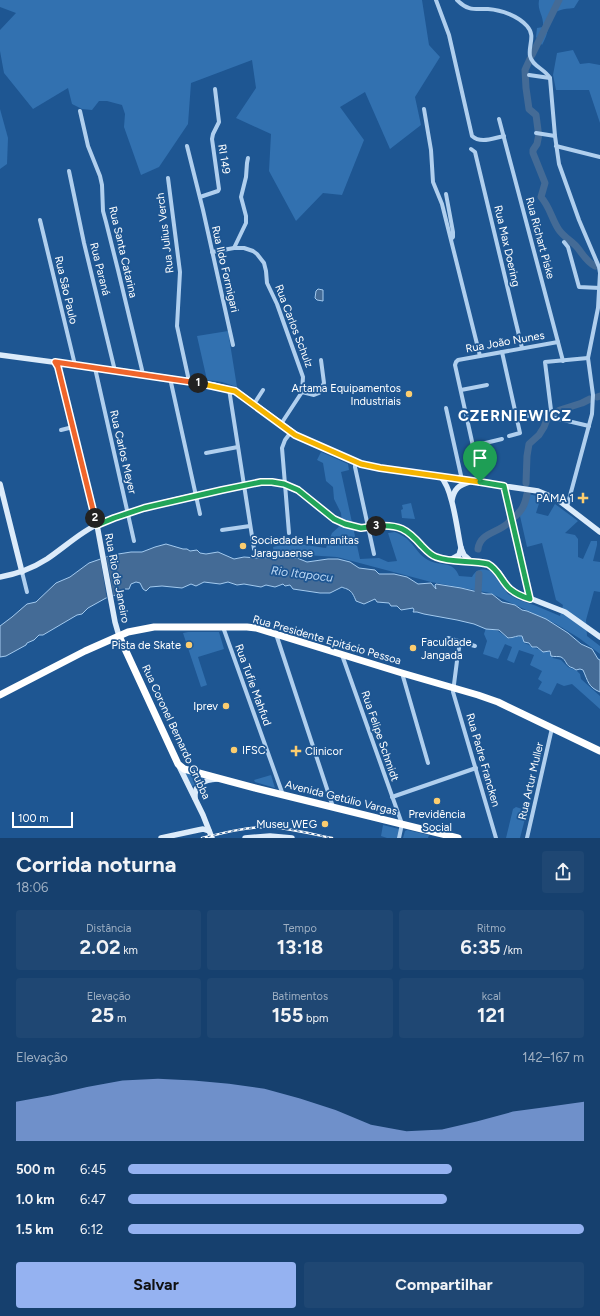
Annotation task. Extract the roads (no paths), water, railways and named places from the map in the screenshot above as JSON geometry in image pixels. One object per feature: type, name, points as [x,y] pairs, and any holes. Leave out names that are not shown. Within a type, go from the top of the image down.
[{"type":"highway","name":"Rua Presidente Epitácio Pessoa","points":[[0,695],[85,651],[128,632],[154,627],[256,628],[498,702],[600,751]]},
{"type":"highway","name":"Rua Coronel Bernardo Grubba","points":[[119,636],[178,764]]},
{"type":"highway","name":"Avenida Getúlio Vargas","points":[[178,764],[187,771],[458,838]]},
{"type":"main road","points":[[0,355],[143,374],[230,389],[242,395],[304,440],[356,462],[380,468],[480,482],[543,493],[553,497],[600,532]]},
{"type":"main road","name":"Rua Rio de Janeiro","points":[[55,362],[58,367],[97,525],[112,608],[119,636]]},
{"type":"main road","points":[[440,477],[447,485],[461,548],[464,555],[472,562]]},
{"type":"main road","points":[[452,502],[457,488],[472,481]]},
{"type":"main road","points":[[0,578],[46,560],[72,540],[97,525],[128,513],[196,496],[268,482],[284,484],[298,490],[338,521],[351,526],[387,526],[400,528],[410,533],[432,556],[441,559],[488,564],[499,573],[509,588],[518,594],[565,612],[600,637]]},
{"type":"main road","points":[[0,484],[22,570]]},
{"type":"main road","points":[[85,532],[93,532],[99,537]]},
{"type":"main road","points":[[449,560],[459,555],[461,548]]},
{"type":"main road","name":"Rua Coronel Bernardo Grubba","points":[[178,764],[203,815],[211,836]]},
{"type":"main road","points":[[195,800],[197,787],[205,780],[218,779]]},
{"type":"main road","points":[[188,786],[193,788],[197,787]]},
{"type":"main road","points":[[195,830],[201,824],[203,815]]},
{"type":"main road","points":[[161,838],[203,829],[211,836]]},
{"type":"main road","points":[[245,838],[270,836],[292,838]]},
{"type":"street","points":[[436,0],[449,35],[472,136],[476,140],[480,141],[504,136]]},
{"type":"street","points":[[457,0],[472,10],[489,9],[505,13],[520,20],[528,26],[531,31],[532,37],[529,55],[531,60],[550,78],[559,164],[579,220],[600,267],[598,308],[588,358],[594,395],[592,414],[567,507]]},
{"type":"street","points":[[529,75],[550,78]]},
{"type":"street","name":"RI 149","points":[[200,197],[218,191],[220,187],[212,139],[219,122],[215,89]]},
{"type":"street","points":[[424,109],[431,150],[432,182],[442,204],[480,356]]},
{"type":"street","name":"Rua Santa Catarina","points":[[80,111],[88,146],[101,181],[103,211],[143,374]]},
{"type":"street","name":"Rua Richart Piske","points":[[499,119],[563,361]]},
{"type":"street","points":[[536,133],[555,136]]},
{"type":"street","name":"Rua Ildo Formigari","points":[[187,146],[196,179],[233,345]]},
{"type":"street","points":[[556,146],[600,156]]},
{"type":"street","name":"Rua Max Doering","points":[[471,150],[475,152],[522,348]]},
{"type":"street","points":[[234,248],[246,223],[246,216],[241,197],[246,177],[248,158]]},
{"type":"street","name":"Rua Paraná","points":[[69,171],[84,243],[115,370]]},
{"type":"street","name":"Rua Julius Verch","points":[[168,178],[180,272],[177,326],[188,381]]},
{"type":"street","points":[[446,194],[453,232],[453,237],[451,238]]},
{"type":"street","name":"Rua São Paulo","points":[[40,220],[74,365]]},
{"type":"street","points":[[564,242],[568,247],[579,287],[600,288]]},
{"type":"street","name":"Rua Carlos Schulz","points":[[212,252],[234,248],[244,248],[253,251],[264,263],[267,282],[277,304],[302,372],[304,383],[302,392]]},
{"type":"street","name":"Rua João Nunes","points":[[460,390],[455,365],[458,360],[558,342]]},
{"type":"street","points":[[502,352],[520,433],[509,436]]},
{"type":"street","points":[[516,418],[549,411],[551,408],[545,362],[588,358]]},
{"type":"street","points":[[281,424],[302,392],[314,395],[319,394],[324,383],[321,360]]},
{"type":"street","name":"Rua Carlos Meyer","points":[[95,368],[134,540]]},
{"type":"street","points":[[170,378],[200,514]]},
{"type":"street","points":[[480,482],[460,390],[487,385]]},
{"type":"street","points":[[230,389],[254,549]]},
{"type":"street","points":[[254,404],[263,390]]},
{"type":"street","points":[[446,408],[462,480]]},
{"type":"street","points":[[555,418],[589,426]]},
{"type":"street","points":[[61,430],[73,428]]},
{"type":"street","points":[[289,533],[282,448],[284,440],[291,432]]},
{"type":"street","points":[[473,446],[502,439]]},
{"type":"street","points":[[206,453],[238,447]]},
{"type":"street","points":[[356,462],[355,467],[374,554]]},
{"type":"street","points":[[504,486],[530,599]]},
{"type":"street","points":[[222,530],[250,526]]},
{"type":"street","points":[[22,570],[27,592]]},
{"type":"street","name":"Rua Tufie Mahfud","points":[[223,627],[283,795]]},
{"type":"street","points":[[276,634],[333,807]]},
{"type":"street","points":[[448,638],[475,646]]},
{"type":"street","name":"Rua Padre Francken","points":[[460,642],[454,695],[496,838]]},
{"type":"street","name":"Rua Felipe Schmidt","points":[[342,654],[402,824]]},
{"type":"street","points":[[402,673],[428,763]]},
{"type":"street","name":"Rua Artur Muller","points":[[527,838],[552,728]]},
{"type":"street","points":[[392,797],[476,768]]},
{"type":"street","points":[[399,838],[402,824]]},
{"type":"water","points":[[318,289],[323,290],[323,301],[315,298],[316,291]]},
{"type":"water","name":"Rio Itapocu","points":[[166,544],[190,551],[197,550],[200,553],[206,554],[218,552],[234,559],[244,557],[285,557],[297,558],[307,562],[338,559],[350,562],[359,568],[375,570],[379,574],[394,574],[407,577],[418,584],[431,583],[436,589],[436,584],[492,594],[502,602],[515,605],[522,610],[546,619],[568,633],[581,644],[592,649],[600,660],[600,692],[591,686],[583,670],[576,670],[570,667],[561,657],[551,656],[550,651],[543,652],[537,647],[532,647],[529,643],[524,642],[522,636],[508,638],[499,630],[486,629],[474,624],[457,620],[413,612],[413,608],[401,610],[397,606],[391,606],[389,603],[377,602],[375,599],[364,604],[356,601],[350,591],[342,587],[330,593],[320,593],[293,589],[290,585],[285,586],[283,584],[275,587],[266,585],[261,587],[244,584],[237,585],[228,582],[220,584],[204,582],[196,586],[191,584],[182,588],[162,586],[150,587],[146,591],[140,583],[136,582],[131,584],[129,589],[125,589],[122,593],[106,598],[88,608],[82,614],[77,615],[43,635],[39,635],[34,640],[6,656],[0,657],[0,626],[27,604],[36,602],[56,583],[70,577],[89,563],[112,555],[142,552]]},
{"type":"waterway","points":[[532,55],[559,0]]},
{"type":"waterway","points":[[530,59],[525,70],[526,88],[529,109],[536,115],[538,130]]},
{"type":"waterway","points":[[539,134],[533,153],[545,183],[541,197],[547,205],[559,230],[575,245],[589,262],[595,266]]},
{"type":"waterway","points":[[526,483],[529,444],[539,435],[547,419],[560,410],[590,399]]},
{"type":"waterway","points":[[513,518],[523,508],[527,494]]},
{"type":"waterway","points":[[478,549],[479,543],[482,539],[505,526],[509,522]]},
{"type":"waterway","points":[[478,593],[479,574]]},
{"type":"railway","points":[[202,838],[226,832],[260,827],[292,830],[332,838]]},
{"type":"place","name":"Artama Equipamentos Industriais","points":[[409,394]]},
{"type":"place","name":"PAMA 1","points":[[583,498]]},
{"type":"place","name":"Sociedade Humanitas Jaraguaense","points":[[243,546]]},
{"type":"place","name":"Pista de Skate","points":[[189,645]]},
{"type":"place","name":"Faculdade Jangada","points":[[413,648]]},
{"type":"place","name":"Iprev","points":[[226,706]]},
{"type":"place","name":"IFSC","points":[[234,750]]},
{"type":"place","name":"Clinicor","points":[[296,751]]},
{"type":"place","name":"Previdência Social","points":[[437,801]]},
{"type":"place","name":"Museu WEG","points":[[325,824]]},
{"type":"district","name":"CZERNIEWICZ","points":[[515,416]]}]
